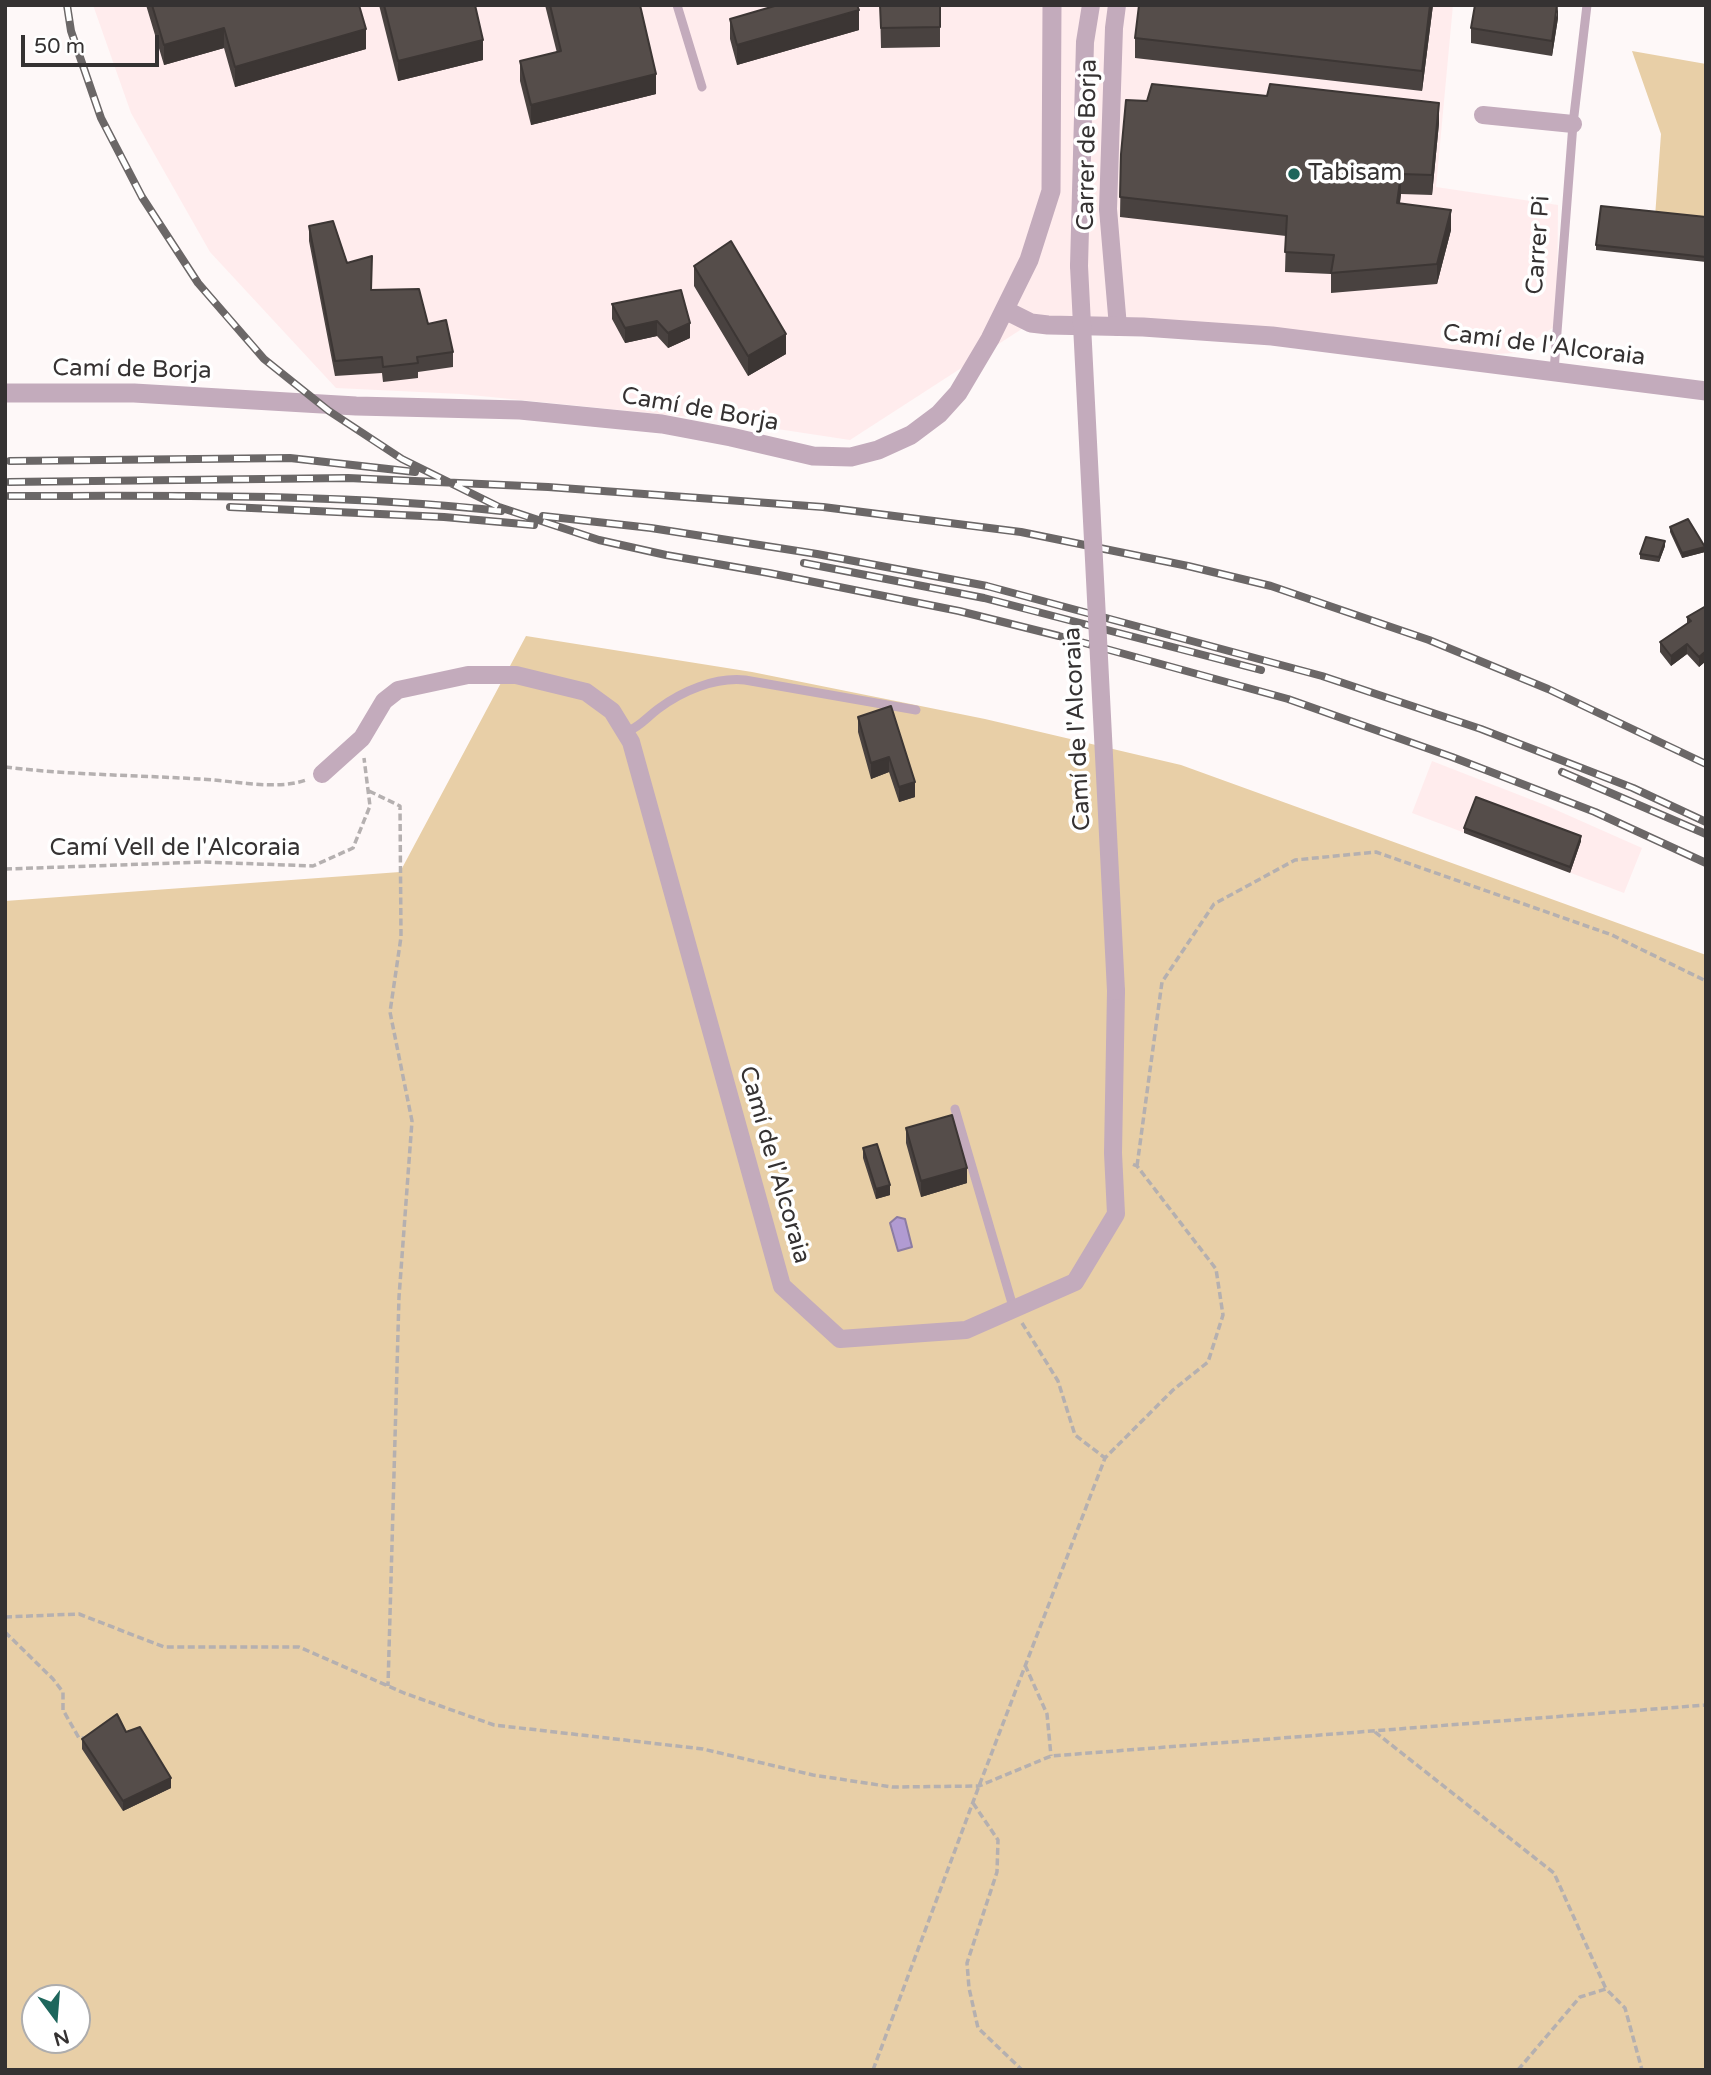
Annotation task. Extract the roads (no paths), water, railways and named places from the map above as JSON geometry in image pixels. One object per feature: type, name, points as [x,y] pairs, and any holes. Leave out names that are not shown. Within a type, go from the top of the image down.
[{"type":"street","name":"Camí de Borja","points":[[5,393],[134,393],[356,406],[520,410],[662,424],[813,456],[851,457],[878,450],[911,435],[939,414],[958,393],[1005,310],[1029,260],[1051,191],[1052,5]]},
{"type":"street","name":"Camí de l'Alcoraia","points":[[322,774],[362,738],[384,701],[398,690],[468,675],[516,675],[586,692],[612,711],[627,732],[782,1286],[840,1339],[966,1330],[1075,1282],[1116,1214],[1113,1153],[1116,991],[1079,266],[1085,43],[1091,5]]},
{"type":"street","name":"Carrer de Borja","points":[[1117,5],[1108,209],[1118,327]]},
{"type":"street","points":[[1483,115],[1573,124]]},
{"type":"street","name":"Camí de l'Alcoraia","points":[[1005,310],[1031,323],[1272,336],[1706,391]]},
{"type":"lane","points":[[677,5],[702,87]]},
{"type":"lane","name":"Carrer Pi","points":[[1554,371],[1573,124],[1587,5]]},
{"type":"lane","points":[[627,732],[640,726],[664,705],[698,687],[724,679],[745,680],[916,710]]},
{"type":"lane","points":[[955,1109],[1014,1310]]},
{"type":"railway","points":[[67,5],[71,31],[101,118],[142,197],[198,283],[264,359],[329,411],[402,459],[499,507],[599,540],[959,611],[1288,699],[1452,757],[1595,812],[1706,863]]},
{"type":"railway","points":[[10,461],[290,458],[415,472]]},
{"type":"railway","points":[[9,482],[348,478],[548,487],[823,507],[1021,532],[1271,586],[1429,640],[1548,689],[1706,764]]},
{"type":"railway","points":[[9,496],[317,498],[501,511]]},
{"type":"railway","points":[[230,507],[444,517],[534,525]]},
{"type":"railway","points":[[543,516],[651,528],[817,554],[987,586],[1322,676],[1481,729],[1633,788],[1706,822]]},
{"type":"railway","points":[[804,563],[984,598],[1261,670]]},
{"type":"railway","points":[[1562,772],[1706,834]]},
{"type":"place","name":"Tabisam","points":[[1294,174]]}]
